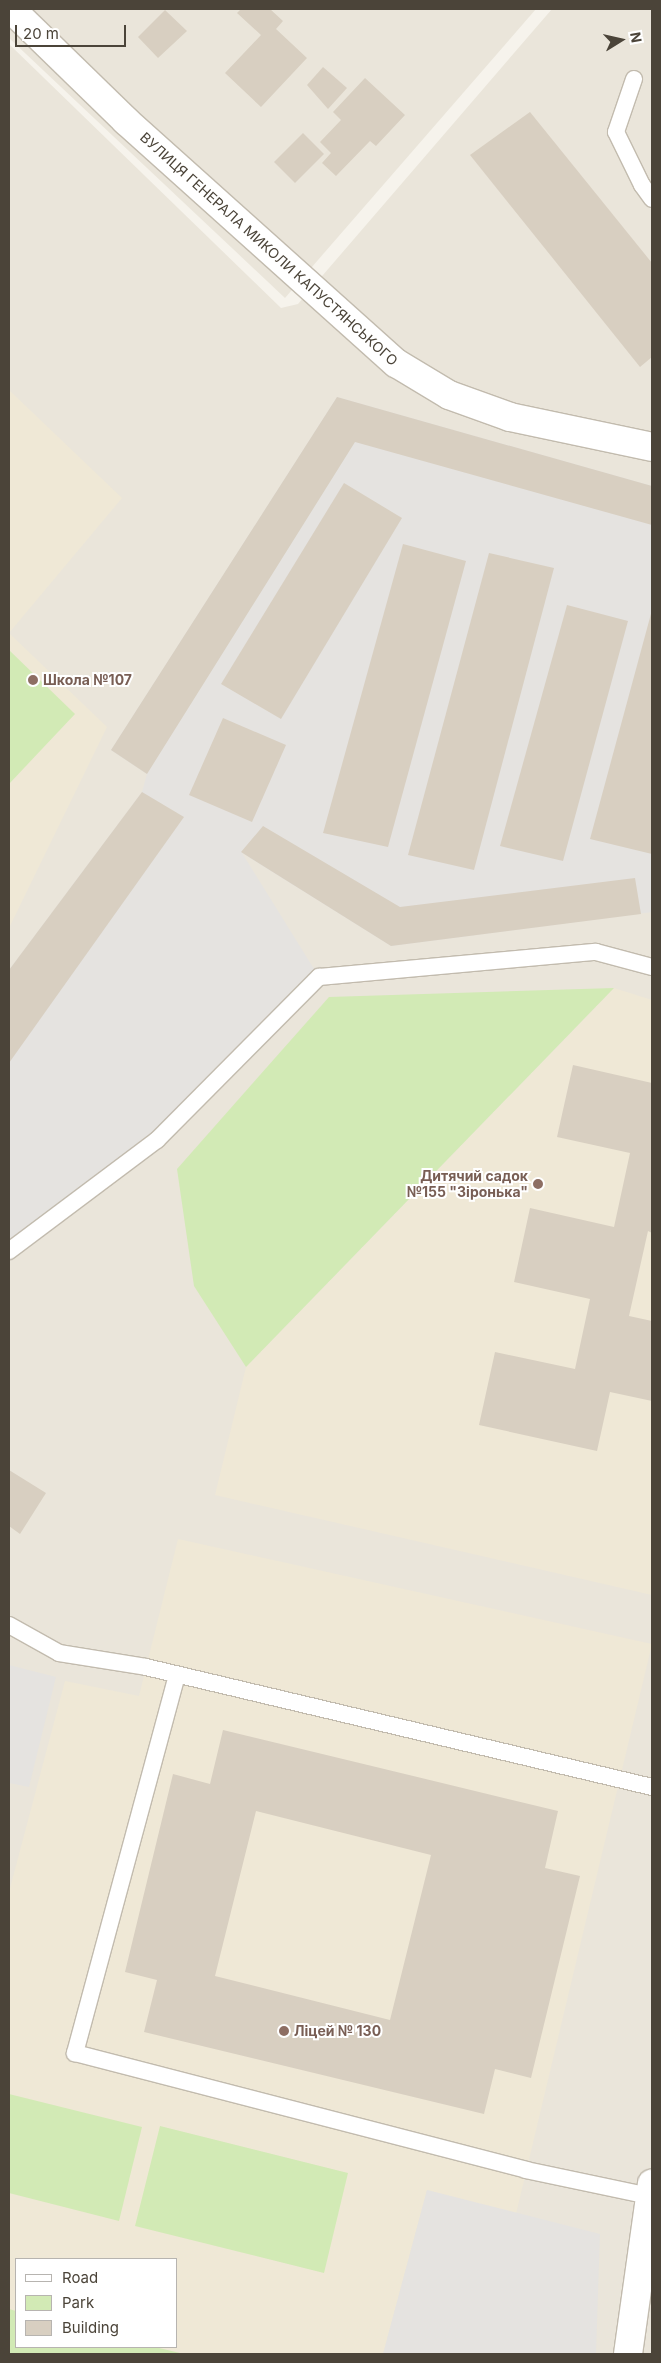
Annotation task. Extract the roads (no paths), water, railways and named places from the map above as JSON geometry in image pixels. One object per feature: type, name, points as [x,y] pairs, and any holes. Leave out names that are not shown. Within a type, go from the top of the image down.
[{"type":"street","name":"ВУЛИЦЯ ГЕНЕРАЛА МИКОЛИ КАПУСТЯНСЬКОГО","points":[[11,9],[126,121],[396,363],[449,395],[510,417],[652,447]]},
{"type":"street","points":[[628,2354],[650,2190]]},
{"type":"lane","points":[[634,79],[616,132],[642,185],[652,199]]},
{"type":"lane","points":[[9,1250],[157,1140],[319,977],[596,952],[652,968]]},
{"type":"lane","points":[[9,1625],[59,1653],[177,1675],[652,1787]]},
{"type":"lane","points":[[177,1675],[75,2053],[526,2170],[650,2190]]},
{"type":"place","name":"Школа №107","points":[[33,680]]},
{"type":"place","name":"Дитячий садок №155 \"Зіронька\"","points":[[538,1184]]},
{"type":"place","name":"Ліцей № 130","points":[[284,2031]]}]
